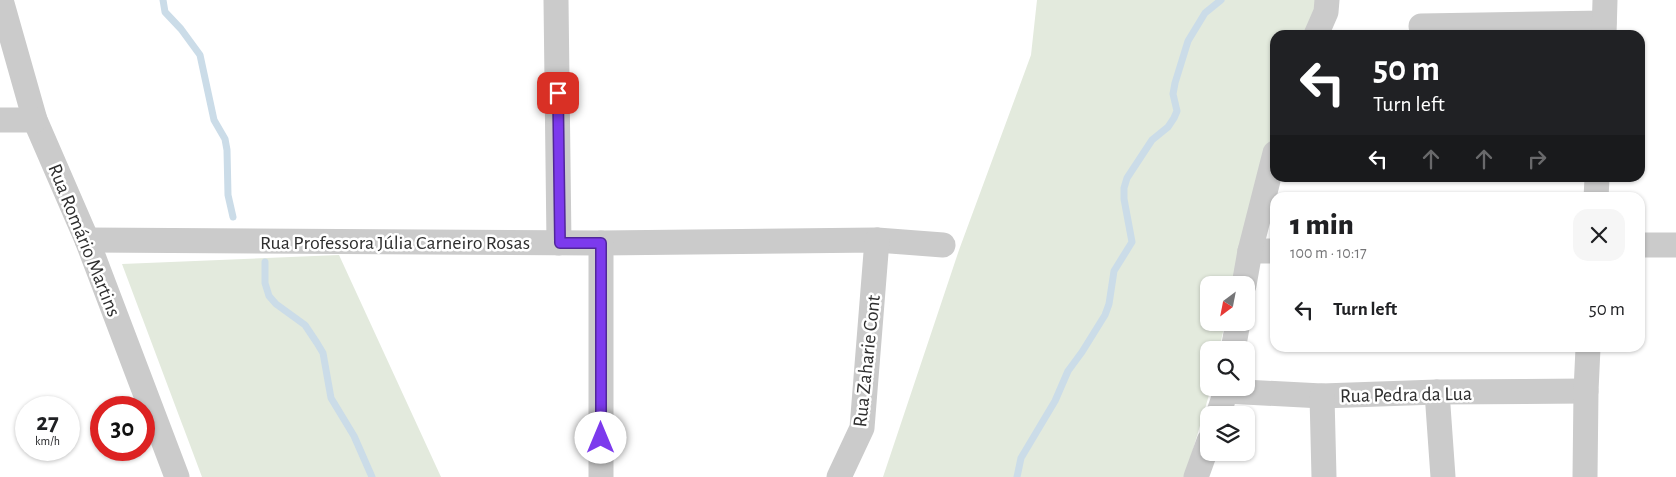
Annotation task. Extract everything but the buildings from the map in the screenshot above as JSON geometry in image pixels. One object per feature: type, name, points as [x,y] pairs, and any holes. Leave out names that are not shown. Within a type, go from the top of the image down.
[{"type":"street","name":"Rua Romário Martins","points":[[1,0],[35,120],[87,240],[177,477]]},
{"type":"street","points":[[556,0],[560,243]]},
{"type":"street","points":[[1318,30],[1326,12],[1327,0]]},
{"type":"street","points":[[1422,26],[1605,19]]},
{"type":"street","points":[[0,120],[35,120]]},
{"type":"street","points":[[1246,276],[1270,173]]},
{"type":"street","name":"Rua Professora Júlia Carneiro Rosas","points":[[87,240],[560,243],[878,240],[943,245]]},
{"type":"street","name":"Rua Zaharie Cont","points":[[838,477],[862,428],[878,240]]},
{"type":"street","points":[[601,243],[601,477]]},
{"type":"street","points":[[1645,245],[1676,244]]},
{"type":"street","points":[[1250,251],[1270,250]]},
{"type":"street","points":[[1586,477],[1588,352]]},
{"type":"street","name":"Rua Pedra da Lua","points":[[1255,391],[1322,396],[1437,392],[1586,392]]},
{"type":"street","points":[[1437,392],[1443,477]]},
{"type":"street","points":[[1322,396],[1324,477]]},
{"type":"street","points":[[1196,477],[1202,461]]},
{"type":"shaded area","points":[[1037,0],[1317,0],[1308,30],[1270,30],[1270,142],[1236,276],[1200,276],[1200,331],[1223,331],[1221,341],[1200,341],[1200,396],[1209,396],[1206,406],[1200,406],[1200,426],[1185,477],[883,477],[959,250],[1031,55]]},
{"type":"shaded area","points":[[339,255],[441,477],[202,477],[122,264]]},
{"type":"waterway","points":[[163,0],[165,12],[181,29],[200,55],[214,120],[225,139],[228,195],[233,217]]},
{"type":"waterway","points":[[1017,477],[1021,458],[1055,401],[1068,371],[1105,315],[1109,304],[1114,271],[1132,242],[1124,199],[1124,188],[1127,178],[1152,140],[1168,127],[1174,118],[1177,111],[1173,94],[1188,41],[1205,13],[1221,0]]},
{"type":"waterway","points":[[265,262],[265,283],[269,296],[276,304],[305,325],[323,353],[331,398],[354,436],[372,477]]},
{"type":"route","points":[[558,93],[560,243],[601,243],[601,438]]}]
